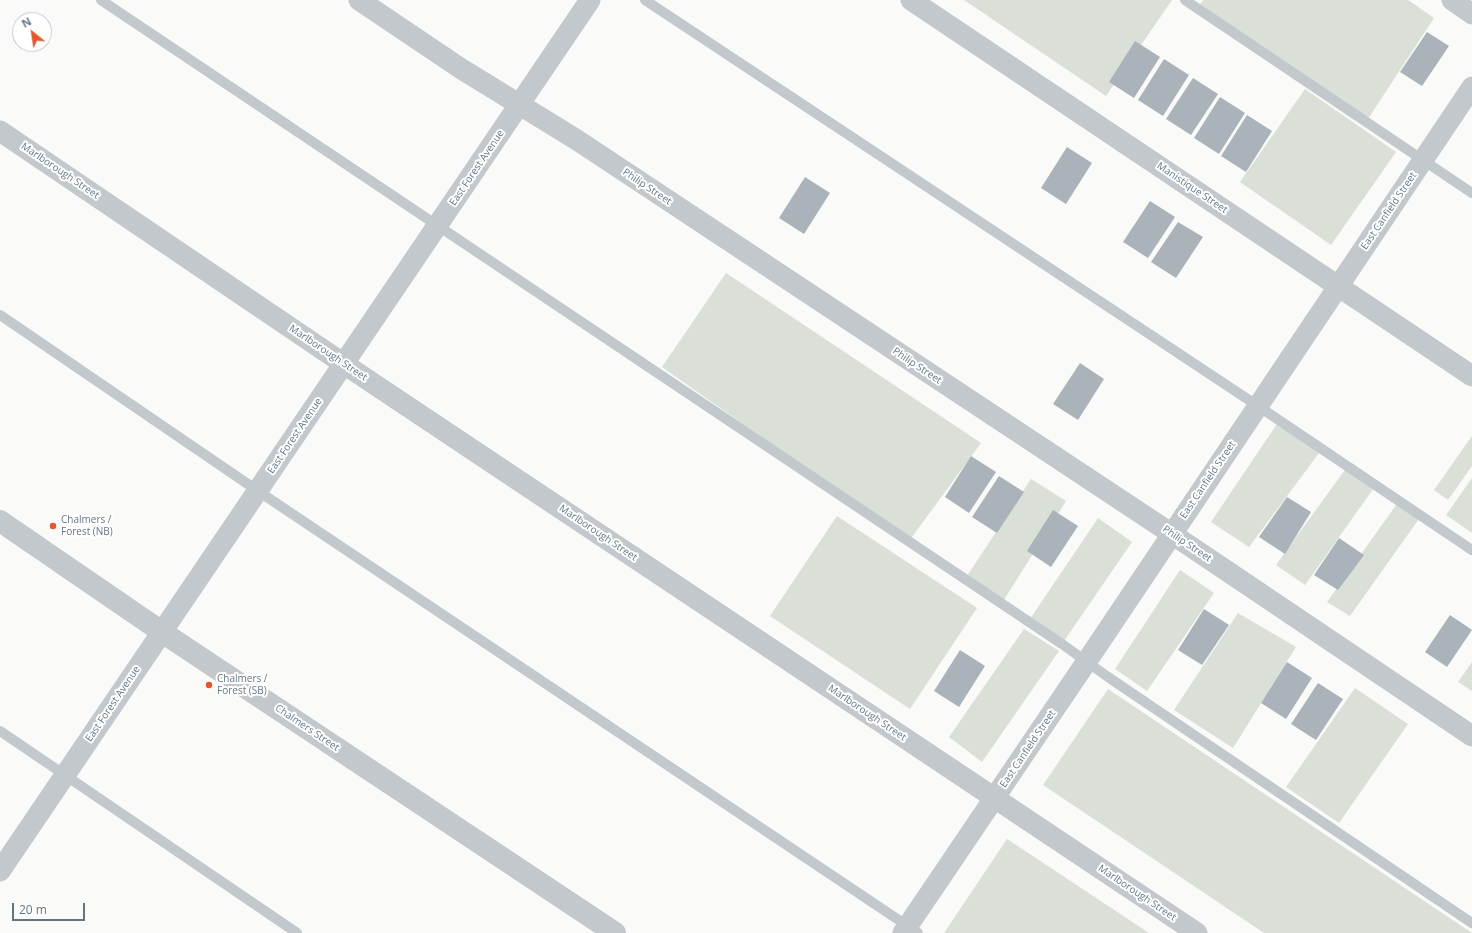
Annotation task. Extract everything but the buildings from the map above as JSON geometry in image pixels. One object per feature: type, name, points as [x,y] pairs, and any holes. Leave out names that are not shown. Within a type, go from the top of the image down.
[{"type":"street","name":"Philip Street","points":[[359,0],[460,68],[584,145],[1172,534],[1472,736]]},
{"type":"street","name":"East Forest Avenue","points":[[0,871],[590,0]]},
{"type":"street","name":"Manistique Street","points":[[911,0],[1472,376]]},
{"type":"street","points":[[1452,0],[1472,14]]},
{"type":"street","name":"East Canfield Street","points":[[910,931],[995,798],[1472,87]]},
{"type":"street","name":"Marlborough Street","points":[[0,131],[344,364],[1197,933]]},
{"type":"street","name":"Chalmers Street","points":[[0,521],[162,632],[615,933]]},
{"type":"lane","points":[[101,0],[1087,661],[1472,923]]},
{"type":"lane","points":[[645,0],[1258,406],[1472,550]]},
{"type":"lane","points":[[1185,0],[1472,193]]},
{"type":"lane","points":[[0,315],[910,931]]},
{"type":"lane","points":[[0,731],[297,933]]},
{"type":"shaded area","points":[[964,0],[1172,0],[1106,96]]},
{"type":"shaded area","points":[[1203,0],[1408,0],[1434,18],[1368,119],[1198,7]]},
{"type":"shaded area","points":[[1305,89],[1396,152],[1331,245],[1240,182]]},
{"type":"shaded area","points":[[726,273],[981,443],[909,541],[662,367]]},
{"type":"shaded area","points":[[1279,421],[1322,449],[1249,547],[1211,522]]},
{"type":"shaded area","points":[[1472,436],[1472,466],[1448,500],[1434,490]]},
{"type":"shaded area","points":[[1347,467],[1376,485],[1305,585],[1276,565]]},
{"type":"shaded area","points":[[1472,478],[1472,533],[1446,515]]},
{"type":"shaded area","points":[[1031,479],[1066,501],[1002,603],[965,579]]},
{"type":"shaded area","points":[[1399,501],[1421,516],[1350,616],[1327,602]]},
{"type":"shaded area","points":[[837,516],[977,608],[910,709],[770,616]]},
{"type":"shaded area","points":[[1098,518],[1132,542],[1062,644],[1030,619]]},
{"type":"shaded area","points":[[1180,570],[1214,593],[1147,691],[1115,669]]},
{"type":"shaded area","points":[[1238,613],[1296,647],[1233,748],[1174,710]]},
{"type":"shaded area","points":[[1024,629],[1059,651],[982,762],[949,737]]},
{"type":"shaded area","points":[[1472,662],[1472,691],[1458,682]]},
{"type":"shaded area","points":[[1355,688],[1408,724],[1339,823],[1286,787]]},
{"type":"shaded area","points":[[1108,689],[1472,933],[1264,933],[1043,785]]},
{"type":"shaded area","points":[[1007,839],[1149,933],[944,933]]},
{"type":"place","name":"Chalmers / Forest (NB)","points":[[53,526]]},
{"type":"place","name":"Chalmers / Forest (SB)","points":[[209,685]]}]
